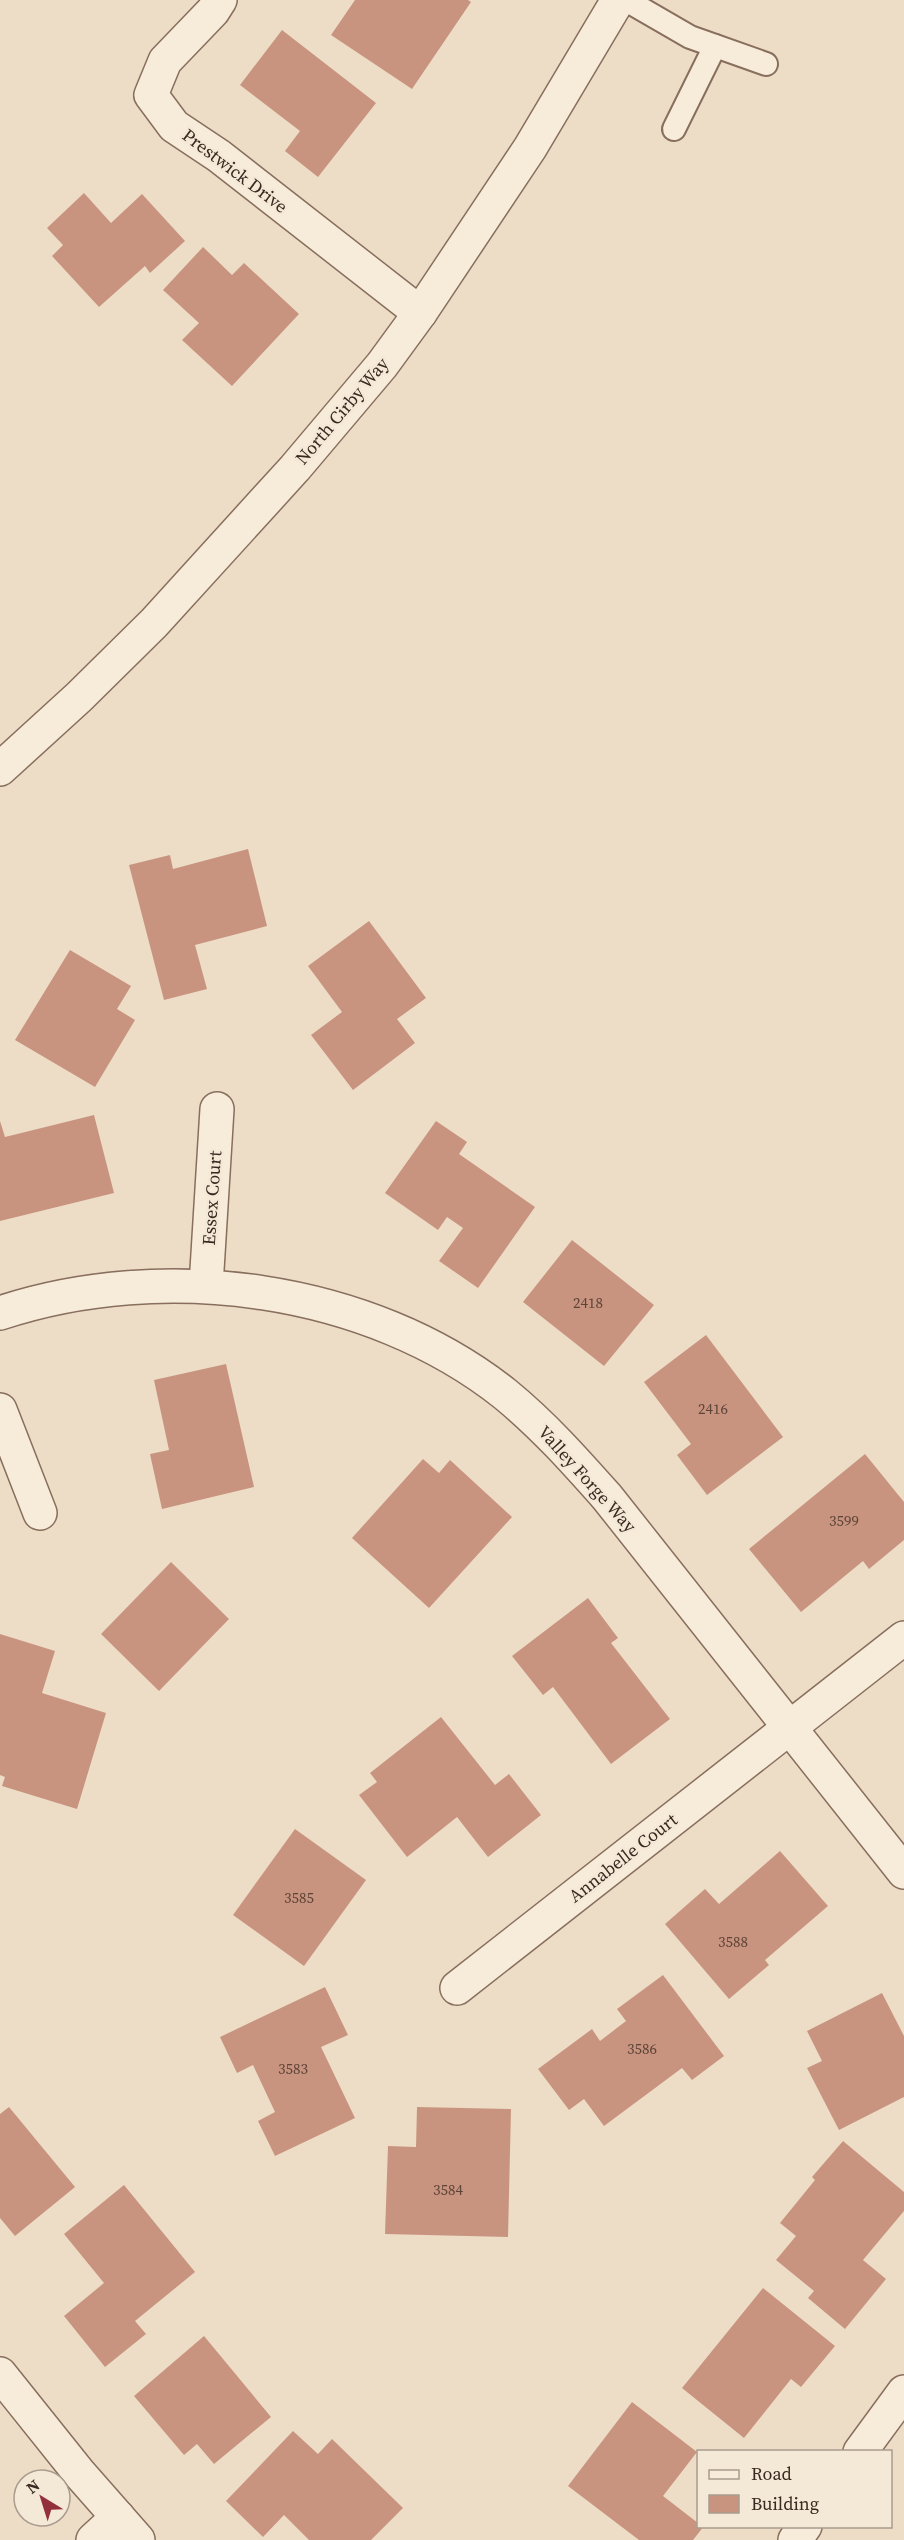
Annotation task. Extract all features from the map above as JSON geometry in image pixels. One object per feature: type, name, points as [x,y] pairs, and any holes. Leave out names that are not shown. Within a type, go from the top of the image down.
[{"type":"street","name":"Prestwick Drive","points":[[220,0],[213,11],[165,61],[151,95],[174,126],[219,156],[420,313]]},
{"type":"street","name":"North Cirby Way","points":[[0,769],[79,697],[154,623],[216,556],[382,365],[420,313],[530,148],[618,0]]},
{"type":"street","name":"Essex Court","points":[[206,1286],[217,1109]]},
{"type":"street","name":"Valley Forge Way","points":[[0,1313],[25,1304],[84,1292],[145,1286],[206,1286],[261,1292],[320,1305],[381,1324],[447,1356],[504,1393],[557,1440],[607,1497],[904,1872]]},
{"type":"street","points":[[0,1410],[40,1513]]},
{"type":"street","name":"Annabelle Court","points":[[457,1989],[904,1638]]},
{"type":"street","points":[[0,2374],[128,2528],[93,2540]]},
{"type":"street","points":[[861,2450],[904,2392]]},
{"type":"lane","points":[[626,0],[690,37],[766,64]]},
{"type":"lane","points":[[675,129],[716,46]]},
{"type":"building","points":[[355,0],[468,0],[471,2],[412,89],[331,35]]},
{"type":"building","points":[[282,30],[376,103],[318,177],[285,151],[300,131],[240,85]]},
{"type":"building","points":[[84,193],[111,223],[142,194],[185,241],[150,273],[145,266],[99,307],[52,256],[63,245],[47,228]]},
{"type":"building","points":[[203,247],[232,275],[244,263],[299,314],[232,386],[182,340],[199,323],[163,290]]},
{"type":"building","points":[[248,849],[267,926],[195,945],[207,989],[164,1000],[129,865],[170,855],[173,869]]},
{"type":"building","points":[[369,921],[426,998],[397,1019],[415,1043],[353,1090],[311,1035],[342,1012],[308,966]]},
{"type":"building","points":[[70,950],[131,986],[117,1009],[135,1020],[95,1087],[15,1040]]},
{"type":"building","points":[[94,1115],[114,1193],[0,1221],[0,1121],[5,1137]]},
{"type":"building","points":[[436,1121],[467,1142],[459,1154],[535,1207],[478,1288],[439,1261],[463,1228],[447,1217],[438,1230],[385,1193]]},
{"type":"building","points":[[572,1240],[654,1305],[604,1366],[523,1302]]},
{"type":"building","points":[[706,1335],[783,1437],[707,1495],[677,1455],[691,1444],[644,1382]]},
{"type":"building","points":[[226,1364],[254,1487],[162,1509],[150,1454],[169,1450],[154,1380]]},
{"type":"building","points":[[865,1454],[904,1502],[904,1540],[869,1569],[863,1561],[801,1612],[749,1549]]},
{"type":"building","points":[[423,1459],[439,1473],[450,1460],[512,1517],[429,1608],[352,1538]]},
{"type":"building","points":[[171,1562],[229,1619],[159,1691],[101,1634]]},
{"type":"building","points":[[588,1598],[618,1638],[611,1643],[670,1719],[611,1764],[553,1687],[543,1695],[512,1656]]},
{"type":"building","points":[[0,1634],[55,1651],[42,1693],[106,1713],[77,1809],[2,1786],[5,1777],[0,1775]]},
{"type":"building","points":[[441,1717],[495,1785],[509,1774],[541,1815],[488,1857],[457,1817],[407,1857],[359,1795],[377,1782],[370,1773]]},
{"type":"building","points":[[295,1829],[366,1880],[304,1966],[233,1915]]},
{"type":"building","points":[[780,1851],[828,1906],[765,1960],[769,1965],[729,1999],[665,1924],[705,1889],[719,1904]]},
{"type":"building","points":[[663,1975],[724,2056],[692,2080],[682,2068],[604,2126],[584,2099],[569,2110],[538,2069],[592,2029],[600,2041],[626,2021],[617,2009]]},
{"type":"building","points":[[325,1987],[348,2035],[321,2047],[355,2118],[275,2156],[258,2121],[275,2112],[253,2065],[237,2073],[220,2037]]},
{"type":"building","points":[[882,1993],[904,2036],[904,2097],[839,2130],[807,2068],[822,2061],[807,2031]]},
{"type":"building","points":[[9,2107],[75,2187],[15,2236],[0,2218],[0,2114]]},
{"type":"building","points":[[417,2107],[511,2109],[508,2237],[385,2234],[388,2146],[416,2147]]},
{"type":"building","points":[[843,2141],[904,2192],[904,2211],[863,2260],[886,2279],[845,2329],[808,2298],[814,2291],[776,2260],[796,2236],[780,2223],[815,2180],[812,2177]]},
{"type":"building","points":[[124,2185],[195,2272],[135,2321],[146,2334],[105,2367],[64,2316],[104,2283],[64,2234]]},
{"type":"building","points":[[763,2288],[835,2346],[801,2387],[791,2379],[744,2438],[682,2388]]},
{"type":"building","points":[[204,2336],[271,2417],[214,2464],[197,2444],[184,2455],[134,2396]]},
{"type":"building","points":[[632,2402],[697,2452],[663,2496],[697,2522],[697,2528],[702,2528],[693,2540],[639,2540],[568,2486]]},
{"type":"building","points":[[293,2431],[318,2454],[332,2439],[403,2508],[371,2540],[309,2540],[284,2515],[263,2537],[226,2501]]}]
